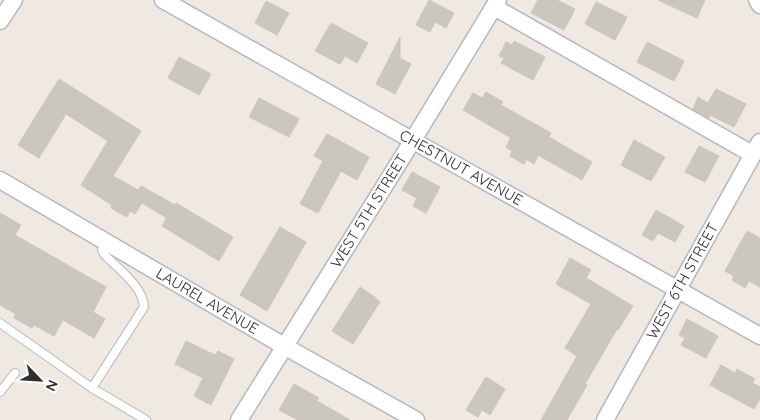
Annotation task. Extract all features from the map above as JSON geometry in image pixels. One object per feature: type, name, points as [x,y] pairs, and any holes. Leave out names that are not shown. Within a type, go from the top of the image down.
[{"type":"street","points":[[0,21],[14,0]]},
{"type":"street","name":"CHESTNUT AVENUE","points":[[163,0],[760,336]]},
{"type":"street","points":[[757,0],[760,5]]},
{"type":"street","points":[[496,3],[756,148]]},
{"type":"street","name":"WEST 5TH STREET","points":[[239,420],[496,3]]},
{"type":"street","name":"WEST 6TH STREET","points":[[604,420],[679,290],[756,148]]},
{"type":"street","name":"LAUREL AVENUE","points":[[0,180],[284,346],[416,420]]},
{"type":"lane","points":[[92,388],[144,307],[143,298],[138,289],[104,254],[102,250],[105,242]]},
{"type":"lane","points":[[0,323],[92,388],[146,420]]},
{"type":"lane","points":[[0,392],[15,373]]},
{"type":"building","points":[[429,0],[454,13],[446,28],[435,22],[430,32],[416,25]]},
{"type":"building","points":[[538,0],[557,0],[575,9],[564,30],[531,13]]},
{"type":"building","points":[[658,0],[705,0],[697,18]]},
{"type":"building","points":[[266,1],[289,13],[277,35],[255,23]]},
{"type":"building","points":[[596,2],[627,17],[615,40],[585,24]]},
{"type":"building","points":[[331,23],[368,43],[357,63],[345,56],[340,64],[315,51]]},
{"type":"building","points":[[400,37],[400,58],[411,64],[395,94],[376,84]]},
{"type":"building","points":[[514,41],[545,57],[533,80],[501,63],[504,58],[499,56],[506,42],[512,45]]},
{"type":"building","points":[[647,42],[684,61],[674,81],[637,62]]},
{"type":"building","points":[[179,57],[211,74],[199,95],[168,78]]},
{"type":"building","points":[[59,79],[141,131],[113,176],[138,190],[141,186],[175,205],[176,203],[233,237],[219,261],[162,226],[167,218],[142,203],[135,214],[130,211],[127,217],[111,208],[112,205],[81,185],[108,141],[66,114],[39,158],[18,145]]},
{"type":"building","points":[[716,89],[746,104],[734,127],[710,115],[709,118],[693,109],[698,97],[708,103]]},
{"type":"building","points":[[486,92],[503,102],[501,105],[551,133],[549,137],[592,162],[582,180],[538,155],[534,164],[526,159],[524,164],[510,156],[512,151],[506,147],[511,138],[463,110],[473,93],[482,98]]},
{"type":"building","points":[[259,98],[299,119],[289,137],[249,117]]},
{"type":"building","points":[[327,134],[369,157],[357,180],[341,171],[318,213],[300,204],[323,161],[314,156]]},
{"type":"building","points":[[634,140],[665,157],[651,181],[621,165]]},
{"type":"building","points":[[699,146],[719,156],[705,182],[685,172]]},
{"type":"building","points":[[412,172],[440,187],[426,213],[413,206],[417,198],[402,190]]},
{"type":"building","points":[[656,210],[684,226],[675,242],[658,233],[653,241],[642,235]]},
{"type":"building","points":[[0,213],[21,225],[15,235],[106,287],[93,312],[105,319],[94,338],[63,320],[54,336],[34,325],[32,328],[14,318],[16,314],[0,305]]},
{"type":"building","points":[[280,227],[306,242],[267,311],[240,295]]},
{"type":"building","points":[[747,231],[760,238],[760,287],[749,281],[745,288],[732,280],[734,276],[725,271]]},
{"type":"building","points":[[570,258],[591,270],[586,278],[633,306],[617,329],[585,384],[587,385],[567,420],[541,420],[577,356],[565,348],[591,304],[556,284]]},
{"type":"building","points":[[360,287],[380,302],[353,344],[332,331]]},
{"type":"building","points":[[687,319],[718,336],[706,358],[681,345],[685,338],[679,335]]},
{"type":"building","points":[[186,341],[215,355],[218,351],[234,359],[211,405],[194,396],[203,378],[175,364]]},
{"type":"building","points":[[721,365],[735,373],[737,369],[755,379],[752,383],[760,387],[760,399],[754,409],[710,385]]},
{"type":"building","points":[[486,377],[505,389],[490,415],[482,410],[478,417],[466,410]]},
{"type":"building","points":[[294,384],[319,398],[317,401],[350,420],[298,420],[279,410]]}]
